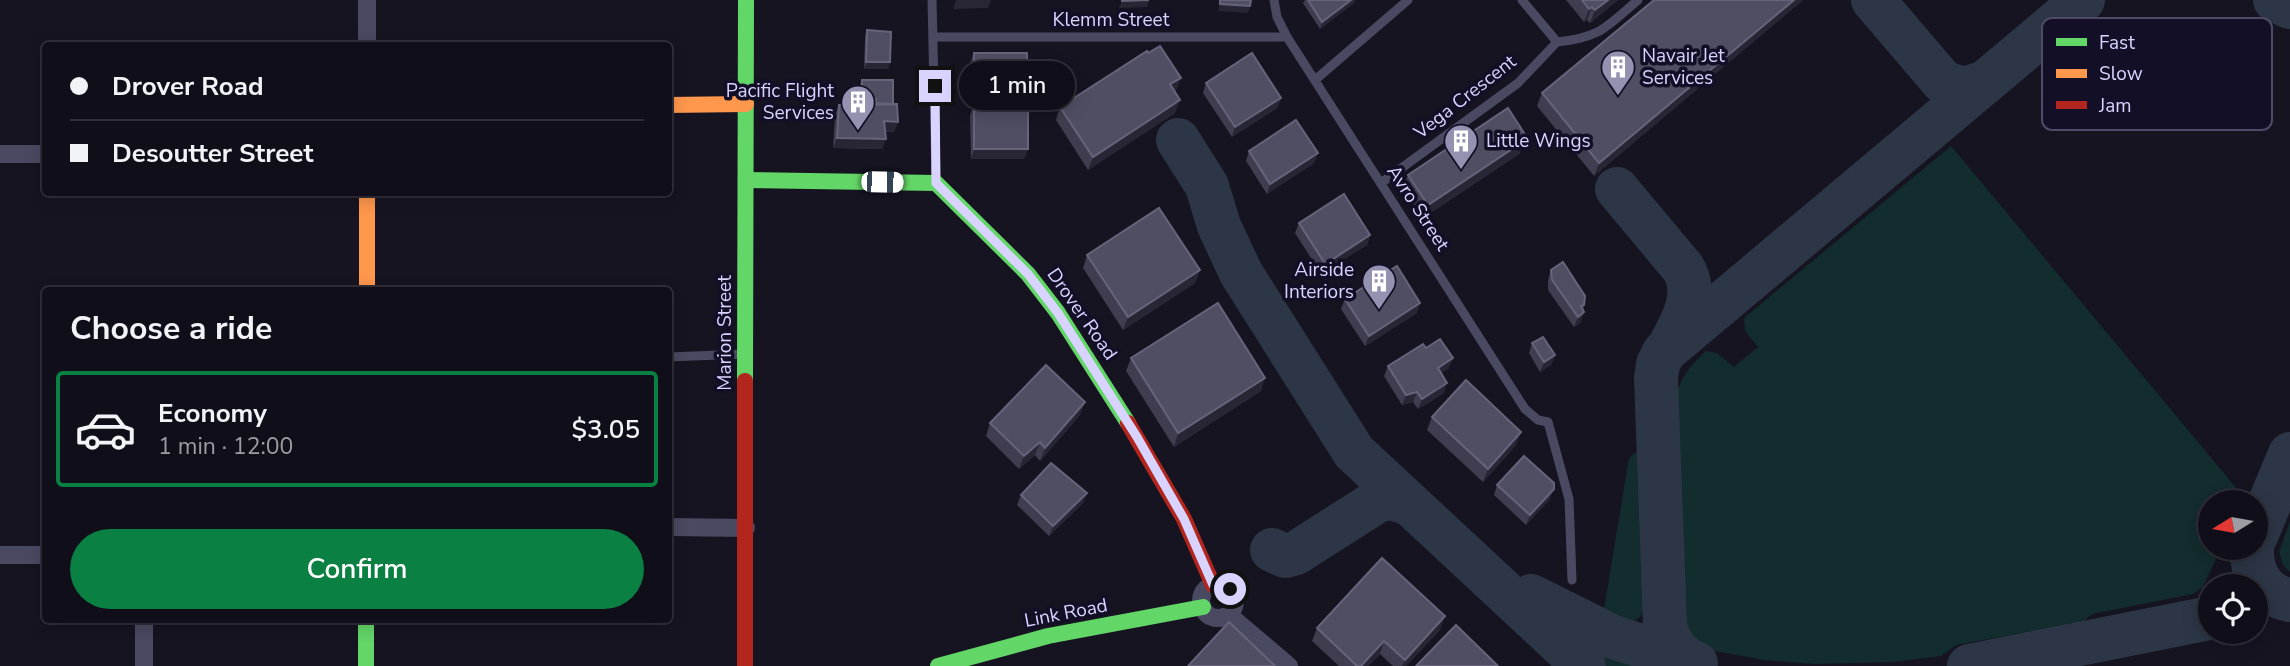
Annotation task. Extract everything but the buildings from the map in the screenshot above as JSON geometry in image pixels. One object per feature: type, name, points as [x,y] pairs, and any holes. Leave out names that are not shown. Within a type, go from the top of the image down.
[{"type":"street","points":[[367,0],[367,42]]},
{"type":"street","name":"Marion Street","points":[[745,666],[746,0]]},
{"type":"street","points":[[672,104],[746,104]]},
{"type":"street","points":[[0,154],[42,154]]},
{"type":"street","points":[[747,180],[936,183]]},
{"type":"street","name":"Drover Road","points":[[936,183],[1028,274],[1065,323],[1137,437],[1184,519],[1213,585]]},
{"type":"street","points":[[367,196],[367,287]]},
{"type":"street","points":[[672,527],[746,528]]},
{"type":"street","points":[[0,555],[42,555]]},
{"type":"street","points":[[1228,615],[1235,604],[1233,593],[1225,585],[1213,585],[1205,591],[1203,607],[1214,617],[1228,615],[1289,666]]},
{"type":"street","name":"Link Road","points":[[938,666],[1048,636],[1203,607]]},
{"type":"street","points":[[144,623],[144,666]]},
{"type":"street","points":[[366,623],[366,666]]},
{"type":"lane","points":[[932,0],[936,183]]},
{"type":"lane","name":"Avro Street","points":[[1274,0],[1277,17],[1287,37],[1525,409],[1532,416],[1548,422],[1569,499],[1572,580]]},
{"type":"lane","points":[[1315,80],[1396,4],[1408,0]]},
{"type":"lane","points":[[1522,0],[1557,42],[1582,39],[1599,33],[1638,0]]},
{"type":"lane","name":"Klemm Street","points":[[934,37],[1287,37]]},
{"type":"lane","name":"Vega Crescent","points":[[1381,183],[1518,83],[1557,42]]},
{"type":"lane","points":[[672,357],[746,354]]},
{"type":"green space","points":[[1951,146],[2238,490],[2198,490],[2198,560],[2215,560],[2209,574],[2198,574],[2198,590],[2193,594],[2092,614],[2083,622],[1956,645],[1941,656],[1893,662],[1815,664],[1764,660],[1704,649],[1690,639],[1684,622],[1675,404],[1681,381],[1706,351],[1717,353],[1734,367],[1758,347],[1745,331],[1744,318]]},
{"type":"green space","points":[[1640,449],[1647,602],[1637,619],[1619,623],[1606,618],[1604,609],[1629,458]]},
{"type":"green space","points":[[2290,521],[2290,572],[2283,565],[2279,552]]},
{"type":"green space","points":[[1612,652],[1653,666],[1607,666],[1596,657],[1596,654]]},
{"type":"taxiway","points":[[1873,0],[1943,82],[1963,89],[1983,83]]},
{"type":"taxiway","points":[[2062,18],[2083,0]]},
{"type":"taxiway","points":[[2275,0],[2290,7]]},
{"type":"taxiway","points":[[1695,663],[1675,648],[1665,625],[1656,378],[1658,364],[1664,352],[2042,34]]},
{"type":"taxiway","points":[[1178,140],[1207,186],[1219,226],[1241,273],[1354,452],[1584,666]]},
{"type":"taxiway","points":[[1617,189],[1683,268],[1687,277],[1688,306],[1671,343]]},
{"type":"taxiway","points":[[2268,507],[2290,454]]},
{"type":"taxiway","points":[[1272,550],[1285,556],[1296,553],[1379,500],[1391,498],[1410,504]]},
{"type":"taxiway","points":[[2253,560],[2260,582],[2273,593],[2290,600]]},
{"type":"taxiway","points":[[1531,596],[1613,637],[1696,663]]},
{"type":"taxiway","points":[[1969,666],[2198,620]]},
{"type":"traffic: fast","points":[[745,381],[746,0]]},
{"type":"traffic: fast","points":[[746,180],[936,183],[1028,274],[1058,313],[1128,423]]},
{"type":"traffic: fast","points":[[938,666],[1048,636],[1203,607]]},
{"type":"traffic: fast","points":[[366,623],[366,666]]},
{"type":"traffic: slow","points":[[672,105],[746,104]]},
{"type":"traffic: slow","points":[[367,196],[367,287]]},
{"type":"traffic: jam","points":[[745,381],[745,666]]},
{"type":"traffic: jam","points":[[1128,423],[1184,519],[1213,585]]},
{"type":"place","name":"Navair Jet Services","points":[[1618,97]]},
{"type":"place","name":"Pacific Flight Services","points":[[858,132]]},
{"type":"place","name":"Little Wings","points":[[1461,171]]},
{"type":"place","name":"Airside Interiors","points":[[1379,311]]},
{"type":"route","points":[[935,86],[936,183],[1028,274],[1058,313],[1137,437],[1184,519],[1213,585],[1225,585],[1230,589]]}]
